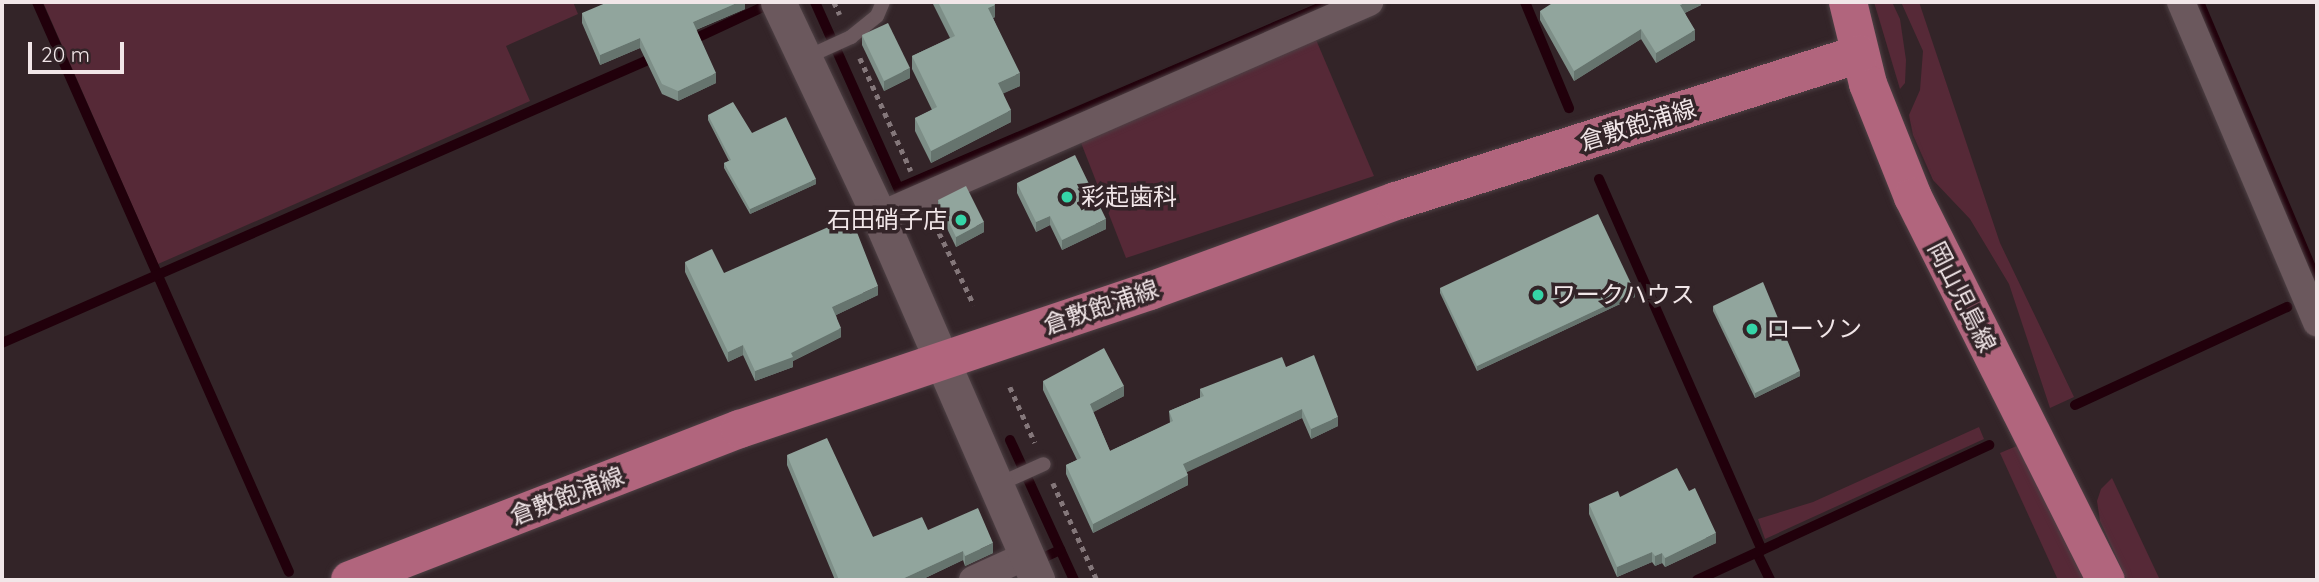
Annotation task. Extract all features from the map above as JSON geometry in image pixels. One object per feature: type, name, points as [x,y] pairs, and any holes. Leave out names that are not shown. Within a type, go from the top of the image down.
[{"type":"main road","name":"岡山児島線","points":[[1847,2],[1859,54],[1879,113],[1941,259],[2106,580]]},
{"type":"main road","name":"倉敷飽浦線","points":[[350,580],[740,429],[1396,201],[1859,54]]},
{"type":"street","points":[[778,2],[905,199],[941,360],[1005,482],[1032,568],[973,580]]},
{"type":"street","points":[[905,199],[1369,2]]},
{"type":"street","points":[[2182,2],[2317,322]]},
{"type":"lane","points":[[811,55],[848,38],[877,16],[883,2]]},
{"type":"lane","points":[[1005,482],[1041,465]]},
{"type":"path","points":[[834,2],[905,199],[974,306]]},
{"type":"shaded area","points":[[43,2],[573,2],[578,14],[506,46],[530,101],[158,264]]},
{"type":"shaded area","points":[[1874,2],[1892,2],[1900,19],[1906,60],[1905,83],[1900,89]]},
{"type":"shaded area","points":[[1901,2],[1919,2],[2000,243],[2074,397],[2050,408],[2009,284],[1970,219],[1933,180],[1913,135],[1909,115],[1920,90],[1923,51]]},
{"type":"shaded area","points":[[1314,35],[1374,176],[1126,258],[1078,135]]},
{"type":"shaded area","points":[[1979,427],[1984,439],[1765,539],[1758,519],[1813,502]]},
{"type":"shaded area","points":[[2019,445],[2087,580],[2058,580],[2000,453]]},
{"type":"shaded area","points":[[2112,478],[2160,580],[2127,580],[2100,521],[2097,501],[2101,489]]},
{"type":"building","points":[[608,2],[739,2],[693,22],[716,73],[678,91],[662,84],[640,38],[600,55],[582,13]]},
{"type":"building","points":[[938,2],[994,2],[995,5],[988,8],[1020,73],[998,83],[1011,110],[931,151],[915,118],[937,107],[912,56],[955,36]]},
{"type":"building","points":[[1554,2],[1687,2],[1680,5],[1695,30],[1656,53],[1641,29],[1574,71],[1540,11]]},
{"type":"building","points":[[888,23],[910,68],[884,81],[862,35]]},
{"type":"building","points":[[733,102],[752,133],[786,117],[816,179],[750,209],[724,163],[731,160],[708,115]]},
{"type":"building","name":"彩起歯科","points":[[1075,155],[1106,219],[1062,240],[1050,216],[1036,222],[1017,183]]},
{"type":"building","name":"石田硝子店","points":[[966,186],[984,222],[956,237],[938,200]]},
{"type":"building","name":"ワークハウス","points":[[1598,214],[1635,292],[1477,366],[1440,288]]},
{"type":"building","points":[[851,217],[878,286],[832,307],[841,328],[791,353],[793,357],[755,371],[743,345],[728,352],[685,262],[712,249],[724,273]]},
{"type":"building","name":"ローソン","points":[[1763,282],[1800,371],[1755,393],[1713,306]]},
{"type":"building","points":[[1104,348],[1124,386],[1090,404],[1110,451],[1173,421],[1169,411],[1204,396],[1200,389],[1282,357],[1286,367],[1314,355],[1338,417],[1311,429],[1302,409],[1183,464],[1188,475],[1093,524],[1066,465],[1081,458],[1043,381]]},
{"type":"building","points":[[827,438],[873,537],[922,517],[928,530],[978,508],[993,543],[965,556],[963,551],[900,580],[839,580],[787,455]]},
{"type":"building","points":[[1677,468],[1689,491],[1695,488],[1716,533],[1665,558],[1662,553],[1655,556],[1652,552],[1617,567],[1589,504],[1618,491],[1620,497]]},
{"type":"waterway","points":[[37,2],[289,572]]},
{"type":"waterway","points":[[815,2],[900,192]]},
{"type":"waterway","points":[[899,188],[1334,2]]},
{"type":"waterway","points":[[1525,2],[1569,108]]},
{"type":"waterway","points":[[2199,2],[2317,282]]},
{"type":"waterway","points":[[690,41],[763,7]]},
{"type":"waterway","points":[[2,343],[657,56]]},
{"type":"waterway","points":[[1599,179],[1762,550]]},
{"type":"waterway","points":[[2075,405],[2287,307]]},
{"type":"waterway","points":[[1010,440],[1074,580]]},
{"type":"waterway","points":[[1697,580],[1989,445]]},
{"type":"waterway","points":[[1045,557],[1060,550]]},
{"type":"waterway","points":[[1757,553],[1770,580]]},
{"type":"place","name":"彩起歯科","points":[[1067,197]]},
{"type":"place","name":"石田硝子店","points":[[961,220]]},
{"type":"place","name":"ワークハウス","points":[[1538,295]]},
{"type":"place","name":"ローソン","points":[[1752,329]]}]
